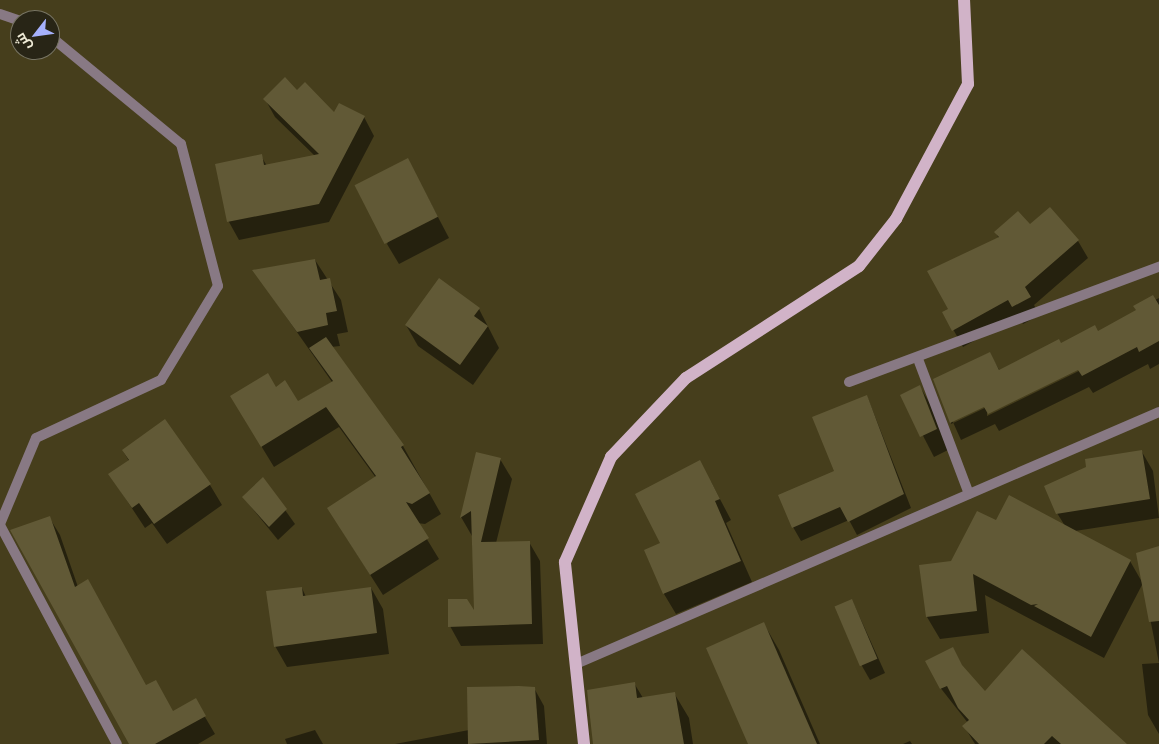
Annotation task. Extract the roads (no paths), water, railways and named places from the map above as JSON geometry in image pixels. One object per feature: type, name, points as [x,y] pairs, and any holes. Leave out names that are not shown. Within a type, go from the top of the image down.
[{"type":"main road","points":[[584,744],[564,562],[611,456],[686,378],[859,266],[896,219],[968,84],[964,0]]},
{"type":"street","points":[[60,44],[181,144],[218,286],[161,380],[36,438],[0,525],[117,744]]},
{"type":"street","points":[[849,382],[918,359],[1159,267]]},
{"type":"street","points":[[918,359],[970,494]]},
{"type":"street","points":[[576,664],[1159,412]]}]
